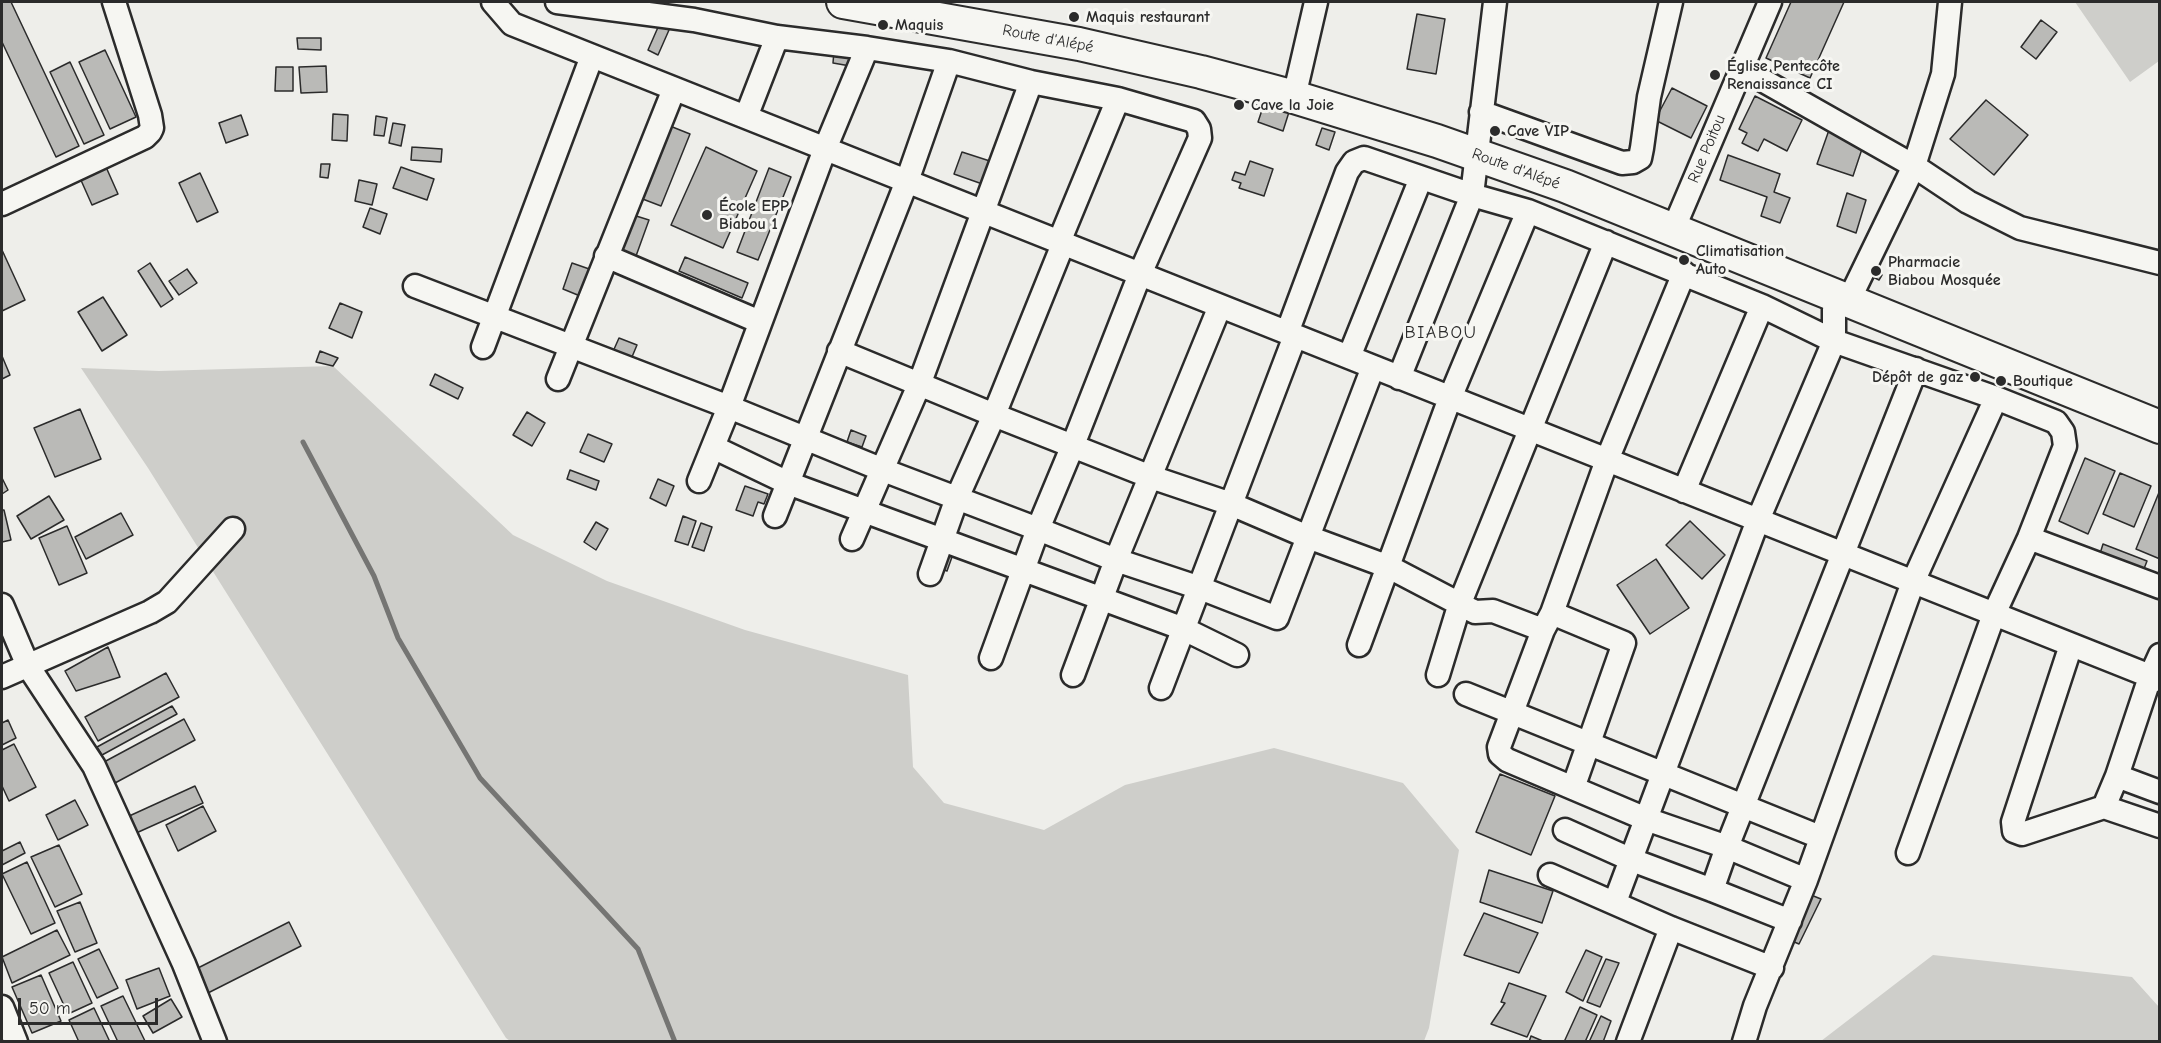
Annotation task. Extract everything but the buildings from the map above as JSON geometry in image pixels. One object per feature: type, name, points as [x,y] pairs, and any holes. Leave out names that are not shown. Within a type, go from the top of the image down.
[{"type":"main road","name":"Route d'Alépé","points":[[843,2],[1079,44],[1201,72],[1294,97],[1476,154],[1565,186],[2160,427]]},
{"type":"street","points":[[2,204],[145,137],[150,132],[152,128],[150,115],[114,2]]},
{"type":"street","points":[[493,2],[512,24],[2155,679]]},
{"type":"street","points":[[557,2],[685,19],[777,37],[949,61],[1031,82],[1118,99],[1194,121],[1199,129],[1200,138],[1140,274],[1038,529],[991,658]]},
{"type":"street","points":[[1294,97],[1317,2]]},
{"type":"street","points":[[1400,378],[1473,195],[1495,2]]},
{"type":"street","points":[[1481,112],[1622,163],[1633,162],[1640,158],[1649,97],[1671,2]]},
{"type":"street","name":"Rue Poitou","points":[[1673,230],[1770,2]]},
{"type":"street","points":[[1615,902],[1758,520],[1834,341],[1834,310],[1843,300],[1914,166],[1942,74],[1950,2]]},
{"type":"street","points":[[746,117],[777,37]]},
{"type":"street","points":[[699,481],[825,149],[867,48]]},
{"type":"street","points":[[483,347],[592,56]]},
{"type":"street","points":[[775,516],[907,181],[949,61]]},
{"type":"street","points":[[1741,68],[1914,166],[1968,202],[2020,228],[2160,263]]},
{"type":"street","points":[[852,539],[919,385],[1031,82]]},
{"type":"street","points":[[558,379],[674,89]]},
{"type":"street","points":[[930,574],[957,498],[994,415],[1118,99]]},
{"type":"street","points":[[1161,688],[1231,504],[1347,172],[1354,162],[1364,159],[1528,211],[1762,306],[1834,341],[1996,398],[2056,422],[2066,439],[2065,446],[2029,538],[1994,614],[1908,853]]},
{"type":"street","points":[[1349,357],[1421,178]]},
{"type":"street","points":[[1359,645],[1450,398],[1528,211]]},
{"type":"street","points":[[1438,675],[1460,603],[1606,242]]},
{"type":"street","points":[[606,256],[760,322]]},
{"type":"street","points":[[1684,273],[1607,460],[1499,747],[1500,754],[1507,760],[1646,819],[1727,847],[1806,880]]},
{"type":"street","points":[[415,286],[1116,560],[1200,588],[1277,618],[1373,367]]},
{"type":"street","points":[[1073,675],[1116,560],[1220,306]]},
{"type":"street","points":[[1684,491],[1762,306]]},
{"type":"street","points":[[839,351],[1151,477],[1231,504],[1308,537],[1389,567],[1475,612],[1493,611],[1547,621],[1624,643],[1573,788]]},
{"type":"street","points":[[1712,890],[1916,369]]},
{"type":"street","points":[[1743,1041],[1806,880],[1913,582],[1996,398]]},
{"type":"street","points":[[713,447],[788,483],[1184,629],[1237,655]]},
{"type":"street","points":[[2,677],[150,612],[167,602],[233,529]]},
{"type":"street","points":[[2029,538],[2160,587]]},
{"type":"street","points":[[2,605],[28,666],[94,766],[184,963],[215,1041]]},
{"type":"street","points":[[2071,645],[2013,822],[2014,831],[2022,834],[2104,807],[2160,826]]},
{"type":"street","points":[[2104,807],[2155,679],[2160,655]]},
{"type":"street","points":[[1466,694],[1820,837]]},
{"type":"street","points":[[2117,776],[2160,792]]},
{"type":"street","points":[[1565,830],[1632,860],[1790,921]]},
{"type":"street","points":[[1550,875],[1671,928],[1772,968]]},
{"type":"street","points":[[1628,1041],[1671,928]]},
{"type":"street","points":[[2,1007],[16,1041]]},
{"type":"shaded area","points":[[2075,2],[2159,2],[2159,61],[2130,82]]},
{"type":"shaded area","points":[[333,366],[513,535],[607,581],[745,630],[908,675],[913,767],[944,803],[1044,830],[1125,785],[1274,748],[1403,783],[1459,850],[1429,1028],[1424,1041],[510,1041],[148,468],[81,368],[159,371]]},
{"type":"shaded area","points":[[1933,955],[2132,977],[2159,1007],[2159,1041],[1821,1041]]},
{"type":"waterway","points":[[303,442],[374,576],[398,638],[480,778],[638,949],[675,1042]]},
{"type":"place","name":"Maquis restaurant","points":[[1074,17]]},
{"type":"place","name":"Maquis","points":[[883,25]]},
{"type":"place","name":"Église Pentecôte Renaissance CI","points":[[1715,75]]},
{"type":"place","name":"Cave la Joie","points":[[1239,105]]},
{"type":"place","name":"Cave VIP","points":[[1495,131]]},
{"type":"place","name":"École EPP Biabou 1","points":[[707,215]]},
{"type":"place","name":"Climatisation Auto","points":[[1684,260]]},
{"type":"place","name":"Pharmacie Biabou Mosquée","points":[[1876,271]]},
{"type":"place","name":"Dépôt de gaz","points":[[1975,377]]},
{"type":"place","name":"Boutique","points":[[2001,381]]},
{"type":"district","name":"BIABOU","points":[[1441,333]]}]
